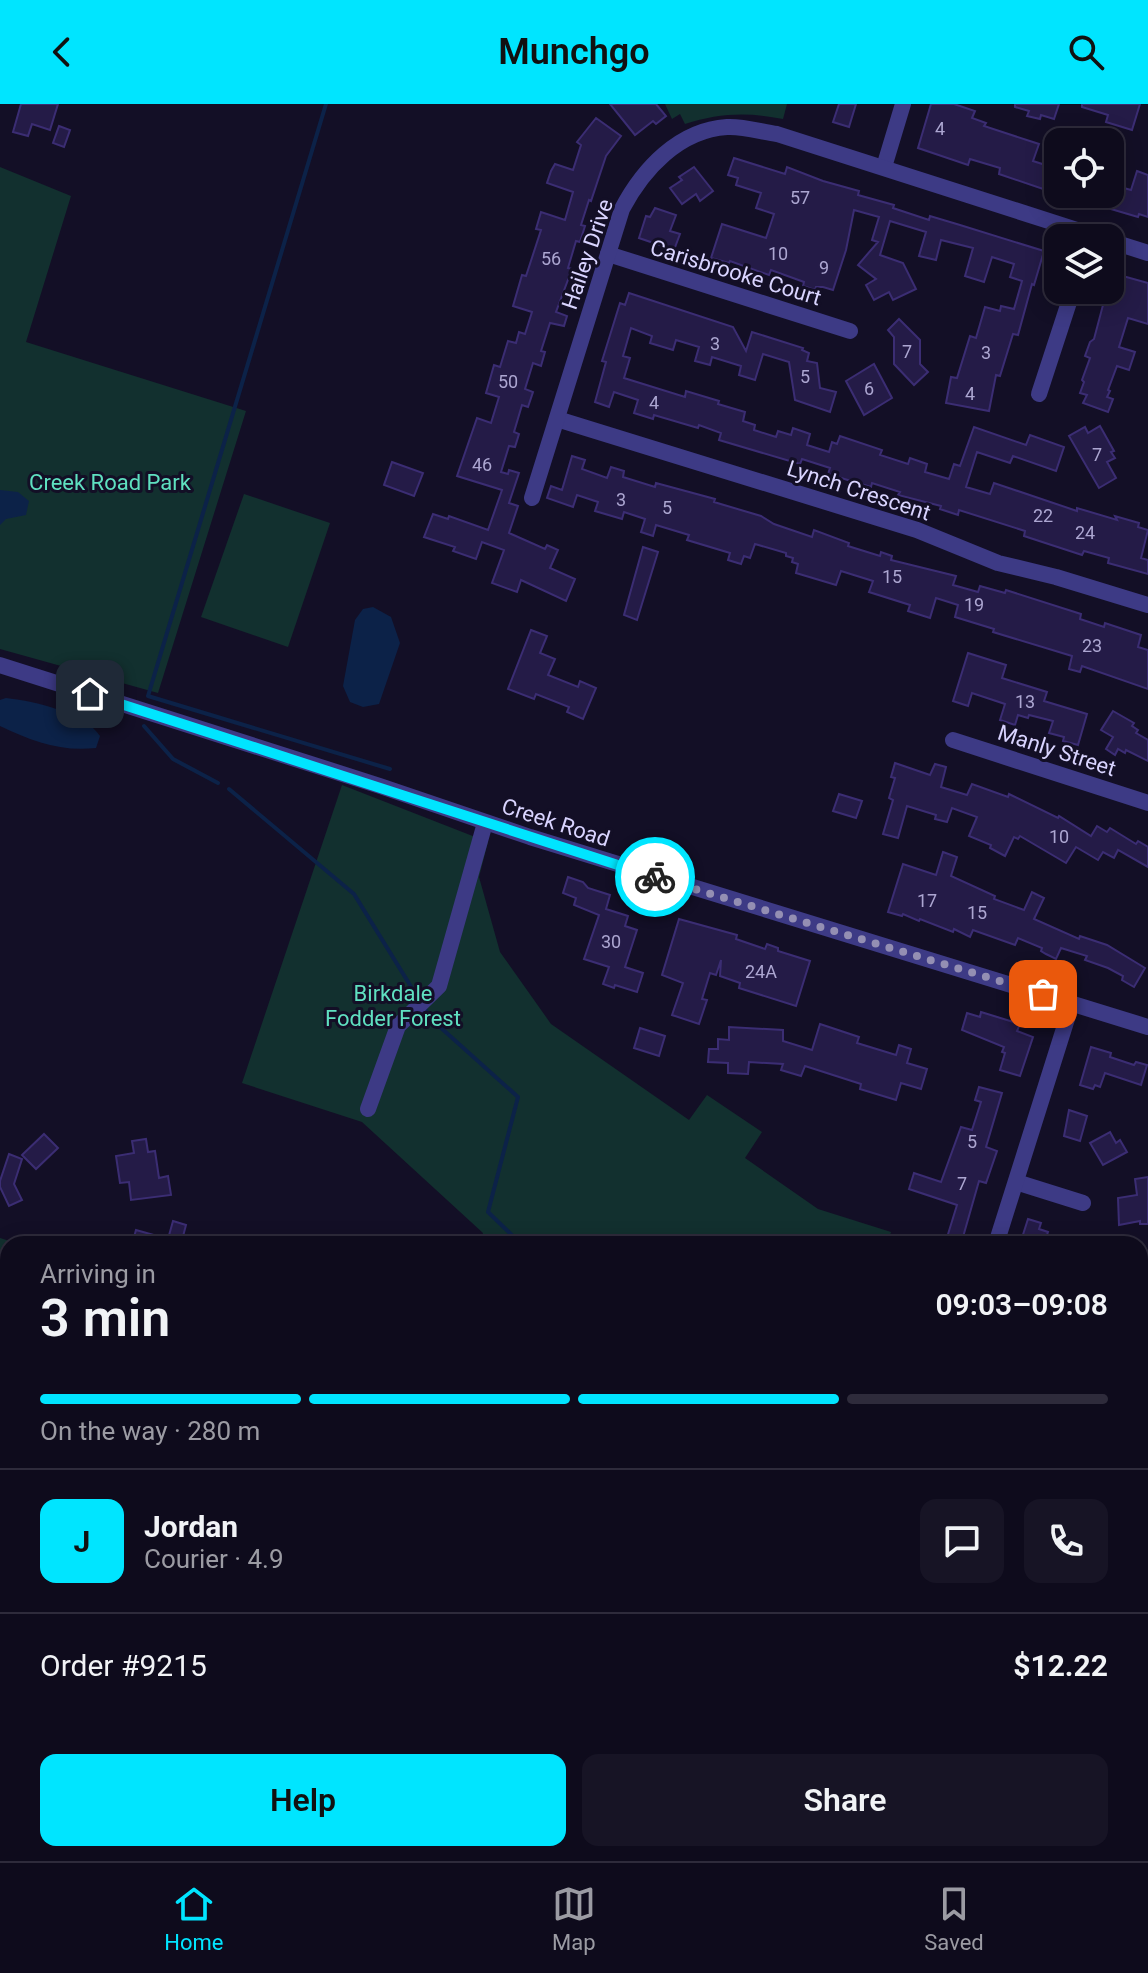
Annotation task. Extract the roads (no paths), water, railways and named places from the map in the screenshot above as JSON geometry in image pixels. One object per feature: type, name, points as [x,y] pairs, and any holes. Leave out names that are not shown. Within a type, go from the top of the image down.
[{"type":"street","points":[[884,167],[903,104]]},
{"type":"street","name":"Hailey Drive","points":[[532,498],[622,209],[649,168],[683,139],[727,127],[777,134],[1055,224]]},
{"type":"street","points":[[1124,245],[1148,253]]},
{"type":"street","name":"Carisbrooke Court","points":[[608,254],[850,331]]},
{"type":"street","points":[[1039,394],[1068,304]]},
{"type":"street","name":"Lynch Crescent","points":[[557,419],[917,530],[998,563],[1148,605]]},
{"type":"street","name":"Creek Road","points":[[0,665],[415,797],[485,823],[1148,1027]]},
{"type":"street","name":"Manly Street","points":[[953,740],[1148,803]]},
{"type":"street","points":[[368,1109],[398,1026],[439,986],[485,823]]},
{"type":"street","points":[[999,1236],[1072,1003]]},
{"type":"street","points":[[1016,1182],[1083,1203]]},
{"type":"water","points":[[0,490],[18,492],[29,501],[26,515],[6,519],[0,525]]},
{"type":"water","points":[[373,607],[391,617],[400,643],[379,704],[363,707],[350,702],[343,686],[355,620],[363,609]]},
{"type":"water","points":[[6,698],[43,705],[82,720],[100,736],[96,748],[46,744],[0,726],[0,700]]},
{"type":"waterway","points":[[326,104],[148,696],[390,769]]},
{"type":"waterway","points":[[144,726],[173,759],[218,783]]},
{"type":"waterway","points":[[229,789],[354,894],[418,998]]},
{"type":"waterway","points":[[425,1009],[430,1018],[518,1097],[488,1212],[513,1236]]},
{"type":"park label","name":"Creek Road Park","points":[[110,482]]},
{"type":"park label","name":"Birkdale Fodder Forest","points":[[393,1006]]}]
